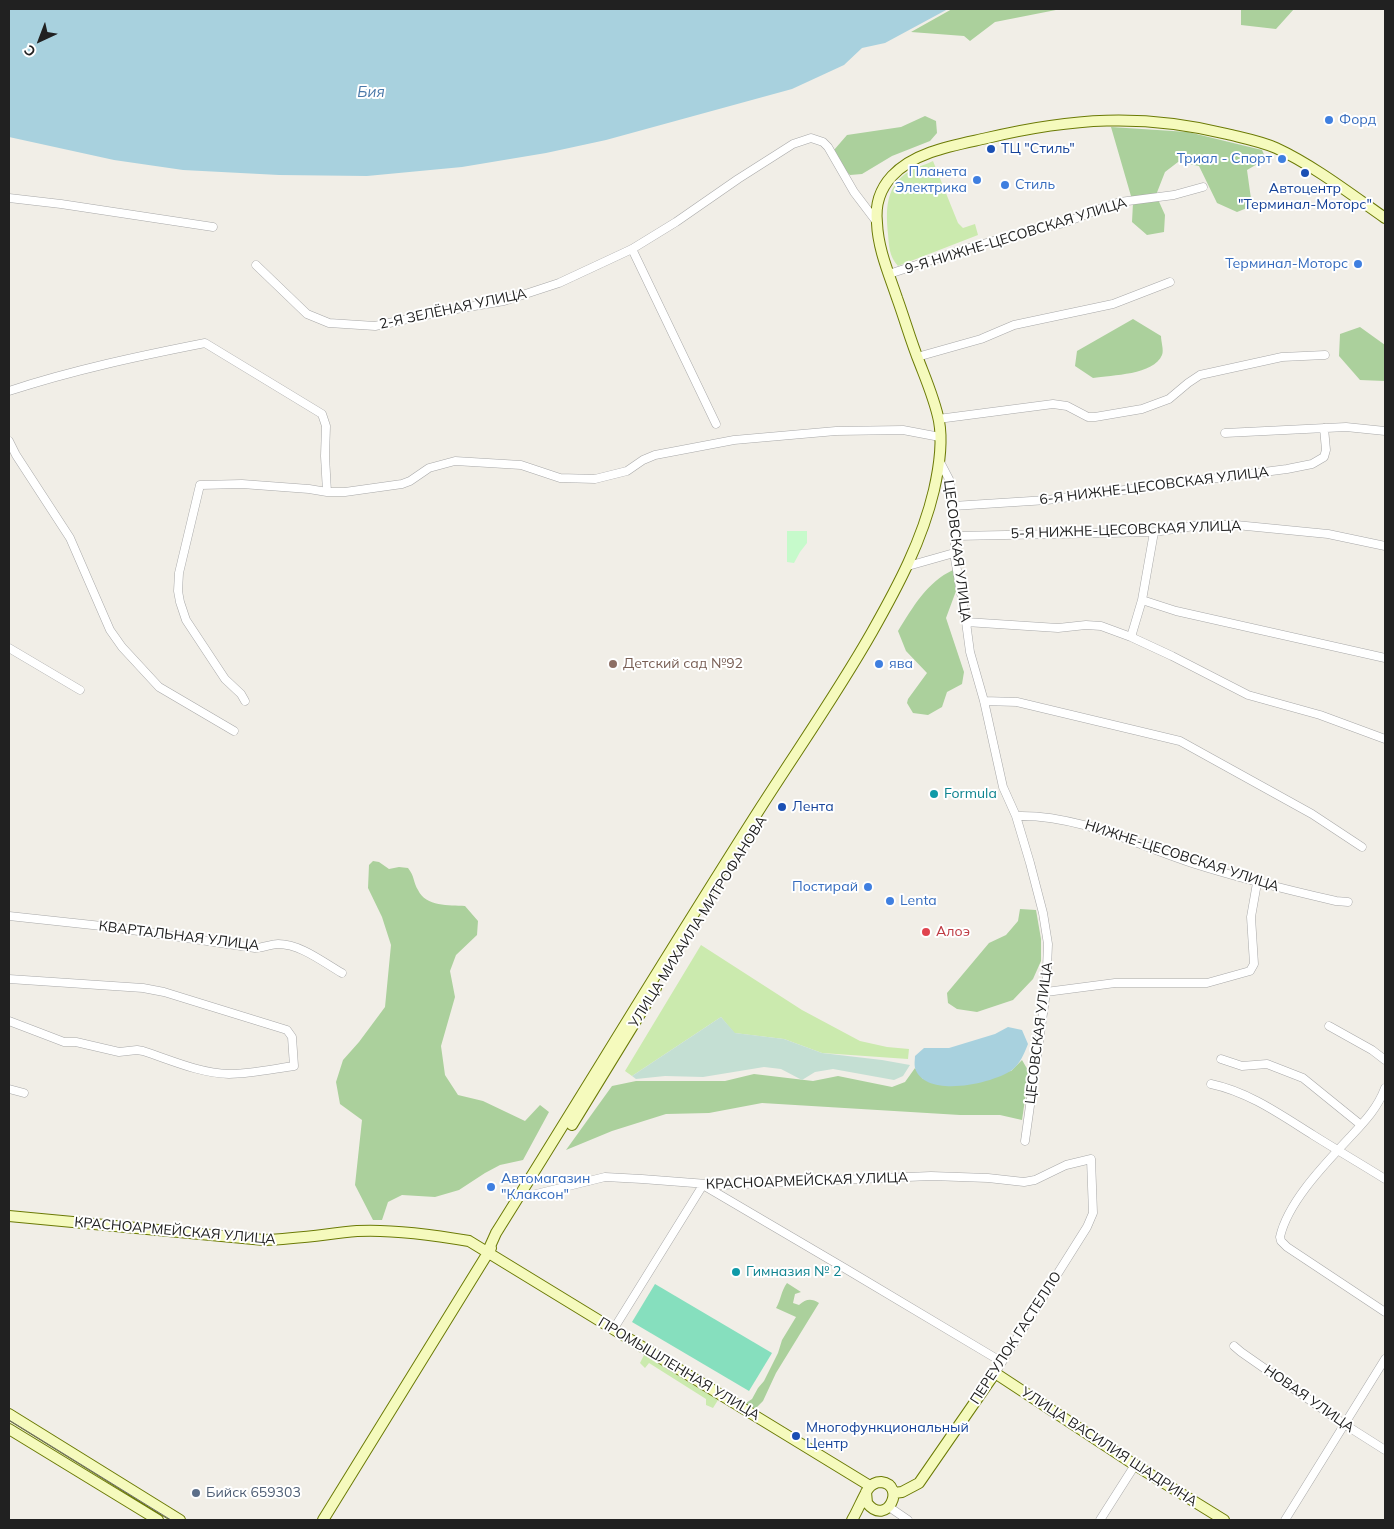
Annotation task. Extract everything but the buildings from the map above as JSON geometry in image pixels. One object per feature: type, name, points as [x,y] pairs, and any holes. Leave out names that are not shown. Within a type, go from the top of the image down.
[{"type":"main road","points":[[876,222],[880,195],[892,175],[902,167],[932,152],[1050,124],[1110,119],[1138,120],[1188,126],[1246,138],[1272,146],[1320,174],[1385,218]]},
{"type":"main road","name":"УЛИЦА МИХАИЛА МИТРОФАНОВА","points":[[323,1520],[632,1022],[706,893],[838,690],[908,566],[930,507],[939,460],[940,437],[938,419],[929,388],[889,274],[876,222]]},
{"type":"main road","name":"УЛИЦА МИХАИЛА МИТРОФАНОВА","points":[[487,1253],[496,1233],[524,1194]]},
{"type":"main road","name":"КРАСНОАРМЕЙСКАЯ УЛИЦА","points":[[9,1216],[264,1240],[292,1239],[359,1231],[423,1233],[467,1241],[487,1253]]},
{"type":"main road","points":[[467,1241],[485,1240],[496,1233]]},
{"type":"main road","name":"ПРОМЫШЛЕННАЯ УЛИЦА","points":[[487,1253],[868,1489]]},
{"type":"main road","name":"УЛИЦА ВАСИЛИЯ ШАДРИНА","points":[[995,1373],[1135,1465],[1224,1520]]},
{"type":"main road","name":"ПЕРЕУЛОК ГАСТЕЛЛО","points":[[892,1501],[919,1483],[995,1373]]},
{"type":"main road","points":[[9,1414],[180,1520]]},
{"type":"main road","name":"УЛИЦА МИХАИЛА МИТРОФАНОВА","points":[[315,1520],[381,1426]]},
{"type":"main road","points":[[9,1429],[158,1520]]},
{"type":"main road","points":[[875,1483],[887,1484],[892,1501],[882,1510],[853,1517],[868,1489],[875,1483]]},
{"type":"main road","points":[[868,1489],[867,1503],[876,1510]]},
{"type":"street","name":"2-Я ЗЕЛЁНАЯ УЛИЦА","points":[[256,266],[307,314],[329,323],[375,326],[513,299],[559,283],[632,249],[793,144],[811,138],[818,140],[828,147],[854,192],[876,222]]},
{"type":"street","name":"9-Я НИЖНЕ-ЦЕСОВСКАЯ УЛИЦА","points":[[889,274],[986,243],[1064,223],[1120,202],[1174,195],[1203,186]]},
{"type":"street","points":[[9,198],[214,227]]},
{"type":"street","points":[[632,249],[716,424]]},
{"type":"street","points":[[917,357],[981,339],[1014,326],[1113,304],[1170,282]]},
{"type":"street","points":[[9,391],[47,378],[205,343],[322,414],[326,426],[325,456],[328,492]]},
{"type":"street","points":[[938,419],[1052,404],[1067,406],[1082,415],[1095,417],[1142,409],[1164,402],[1200,375],[1282,357],[1325,355]]},
{"type":"street","points":[[1225,433],[1346,427],[1385,430]]},
{"type":"street","name":"6-Я НИЖНЕ-ЦЕСОВСКАЯ УЛИЦА","points":[[953,506],[1047,500],[1286,470],[1312,464],[1324,456],[1326,453],[1324,428]]},
{"type":"street","points":[[245,701],[241,694],[225,679],[186,620],[180,602],[178,591],[179,573],[200,485],[242,484],[328,492],[369,490],[402,484],[429,468],[455,461],[521,465],[560,478],[595,479],[627,471],[643,460],[655,455],[734,440],[836,432],[903,430],[940,437]]},
{"type":"street","points":[[9,441],[16,456],[70,538],[110,630],[122,647],[159,687],[234,731]]},
{"type":"street","name":"ЦЕСОВСКАЯ УЛИЦА","points":[[939,460],[948,477],[953,506],[956,536],[954,553],[970,652],[984,701],[1003,787],[1016,816],[1043,913],[1048,944],[1046,992],[1025,1141]]},
{"type":"street","name":"5-Я НИЖНЕ-ЦЕСОВСКАЯ УЛИЦА","points":[[956,536],[1154,532],[1200,526],[1236,525],[1328,534],[1385,546]]},
{"type":"street","points":[[1131,637],[1142,600],[1154,532]]},
{"type":"street","points":[[908,566],[954,553]]},
{"type":"street","points":[[1142,600],[1176,611],[1289,638],[1385,658]]},
{"type":"street","points":[[966,622],[1058,628],[1093,625],[1131,637],[1248,695],[1320,715],[1385,739]]},
{"type":"street","points":[[9,648],[80,690]]},
{"type":"street","points":[[984,701],[1017,702],[1180,741],[1312,814],[1362,847]]},
{"type":"street","name":"НИЖНЕ-ЦЕСОВСКАЯ УЛИЦА","points":[[1016,816],[1035,815],[1083,824],[1257,883],[1348,902]]},
{"type":"street","points":[[1046,992],[1115,983],[1207,983],[1250,971],[1254,964],[1251,917],[1257,883]]},
{"type":"street","name":"КВАРТАЛЬНАЯ УЛИЦА","points":[[9,916],[111,927],[255,948],[274,944],[285,945],[298,948],[342,973]]},
{"type":"street","points":[[9,979],[143,988],[173,994],[287,1030],[292,1037],[294,1066],[222,1073],[186,1066],[143,1051],[119,1052],[76,1042],[64,1042],[9,1021]]},
{"type":"street","points":[[1329,1026],[1372,1050],[1385,1060]]},
{"type":"street","points":[[1221,1059],[1242,1066],[1264,1064],[1303,1078],[1361,1125]]},
{"type":"street","points":[[1211,1084],[1262,1103],[1286,1116],[1385,1179]]},
{"type":"street","points":[[1385,1088],[1379,1103],[1313,1178],[1287,1218],[1280,1237],[1287,1247],[1385,1312]]},
{"type":"street","points":[[9,1089],[24,1093]]},
{"type":"street","name":"КРАСНОАРМЕЙСКАЯ УЛИЦА","points":[[524,1194],[605,1177],[642,1178],[703,1185],[931,1176],[988,1178],[1024,1182],[1035,1180],[1066,1164],[1091,1159]]},
{"type":"street","name":"ПЕРЕУЛОК ГАСТЕЛЛО","points":[[995,1373],[1087,1228],[1093,1213],[1091,1159]]},
{"type":"street","points":[[613,1330],[703,1185],[1002,1362]]},
{"type":"street","name":"НОВАЯ УЛИЦА","points":[[1234,1346],[1344,1424],[1385,1450]]},
{"type":"street","points":[[1285,1520],[1385,1359]]},
{"type":"street","points":[[1100,1520],[1135,1465]]},
{"type":"street","points":[[892,1501],[908,1520]]},
{"type":"green space","points":[[952,9],[1061,9],[995,22],[970,41],[964,36],[911,32]]},
{"type":"green space","points":[[1241,9],[1294,9],[1276,29],[1241,25]]},
{"type":"green space","points":[[925,116],[936,121],[937,133],[930,141],[892,156],[862,174],[850,175],[838,164],[834,150],[847,135],[901,127]]},
{"type":"green space","points":[[1111,127],[1188,132],[1262,150],[1266,159],[1247,170],[1252,206],[1237,212],[1217,203],[1199,166],[1178,162],[1165,172],[1156,195],[1165,215],[1164,232],[1147,235],[1132,222],[1133,203]]},
{"type":"green space","points":[[933,161],[958,223],[963,228],[975,224],[978,235],[898,266],[891,255],[887,225],[887,209],[890,194],[898,180],[905,174]]},
{"type":"green space","points":[[1133,319],[1161,336],[1163,353],[1158,362],[1151,367],[1132,373],[1093,378],[1075,366],[1077,351]]},
{"type":"green space","points":[[1360,327],[1385,345],[1385,381],[1360,380],[1339,356],[1340,334]]},
{"type":"green space","points":[[787,531],[807,531],[807,543],[794,563],[787,562]]},
{"type":"green space","points":[[953,570],[956,591],[946,618],[964,672],[962,684],[947,692],[942,707],[928,715],[913,713],[907,703],[908,699],[927,673],[906,651],[898,631],[915,604],[928,588]]},
{"type":"green space","points":[[373,861],[379,862],[389,869],[408,868],[418,890],[426,900],[438,904],[465,906],[478,921],[477,935],[456,955],[450,971],[455,997],[441,1046],[445,1075],[458,1095],[483,1101],[525,1121],[540,1105],[549,1112],[523,1160],[500,1165],[459,1190],[435,1197],[402,1195],[388,1202],[382,1220],[373,1220],[355,1185],[362,1120],[340,1104],[336,1082],[343,1060],[385,1007],[391,945],[382,917],[368,888],[369,865]]},
{"type":"green space","points":[[1020,909],[1036,910],[1041,939],[1041,961],[1033,979],[1013,1000],[977,1012],[957,1009],[948,1003],[947,993],[989,943],[1006,935],[1018,921]]},
{"type":"green space","points":[[701,945],[802,1010],[860,1041],[887,1047],[909,1049],[908,1059],[822,1053],[784,1039],[734,1033],[721,1017],[632,1076],[625,1071]]},
{"type":"green space","points":[[721,1017],[735,1033],[784,1039],[822,1053],[910,1065],[903,1076],[894,1080],[833,1069],[815,1072],[802,1080],[781,1069],[764,1067],[703,1077],[665,1076],[636,1079],[632,1076]]},
{"type":"green space","points":[[1022,1060],[1029,1072],[1022,1120],[1000,1115],[960,1115],[762,1103],[709,1113],[666,1114],[612,1131],[566,1150],[612,1086],[636,1081],[725,1081],[754,1074],[813,1081],[838,1076],[892,1087],[905,1082],[915,1068],[923,1079],[1011,1071]]},
{"type":"green space","points":[[787,1283],[801,1292],[795,1294],[793,1303],[799,1305],[806,1300],[813,1300],[819,1303],[776,1373],[763,1401],[754,1410],[746,1406],[746,1403],[752,1399],[764,1381],[778,1353],[782,1340],[796,1317],[776,1308]]},
{"type":"green space","points":[[655,1284],[772,1353],[749,1391],[632,1322]]},
{"type":"green space","points":[[644,1355],[718,1400],[713,1408],[706,1405],[706,1399],[649,1363],[645,1368],[640,1363]]},
{"type":"water","name":"Бия","points":[[9,9],[948,9],[885,43],[862,48],[844,65],[792,89],[606,140],[546,153],[462,167],[367,176],[279,175],[183,170],[114,160],[9,137]]},
{"type":"water","points":[[1008,1027],[1022,1030],[1028,1044],[1017,1065],[1002,1075],[975,1084],[945,1086],[921,1078],[915,1068],[915,1056],[924,1048],[949,1048],[995,1034]]},
{"type":"tram line","points":[[9,1420],[171,1520]]},
{"type":"place","name":"Форд","points":[[1329,120]]},
{"type":"place","name":"ТЦ \"Стиль\"","points":[[991,149]]},
{"type":"place","name":"Триал - Спорт","points":[[1282,159]]},
{"type":"place","name":"Автоцентр \"Терминал-Моторс\"","points":[[1305,173]]},
{"type":"place","name":"Планета Электрика","points":[[977,180]]},
{"type":"place","name":"Стиль","points":[[1005,185]]},
{"type":"place","name":"Терминал-Моторс","points":[[1358,264]]},
{"type":"place","name":"Детский сад №92","points":[[613,664]]},
{"type":"place","name":"ява","points":[[879,664]]},
{"type":"place","name":"Formula","points":[[934,794]]},
{"type":"place","name":"Лента","points":[[782,807]]},
{"type":"place","name":"Постирай","points":[[868,887]]},
{"type":"place","name":"Lenta","points":[[890,901]]},
{"type":"place","name":"Алоэ","points":[[926,932]]},
{"type":"place","name":"Автомагазин \"Клаксон\"","points":[[491,1187]]},
{"type":"place","name":"Гимназия № 2","points":[[736,1272]]},
{"type":"place","name":"Многофункциональный Центр","points":[[796,1436]]},
{"type":"place","name":"Бийск 659303","points":[[196,1493]]}]
